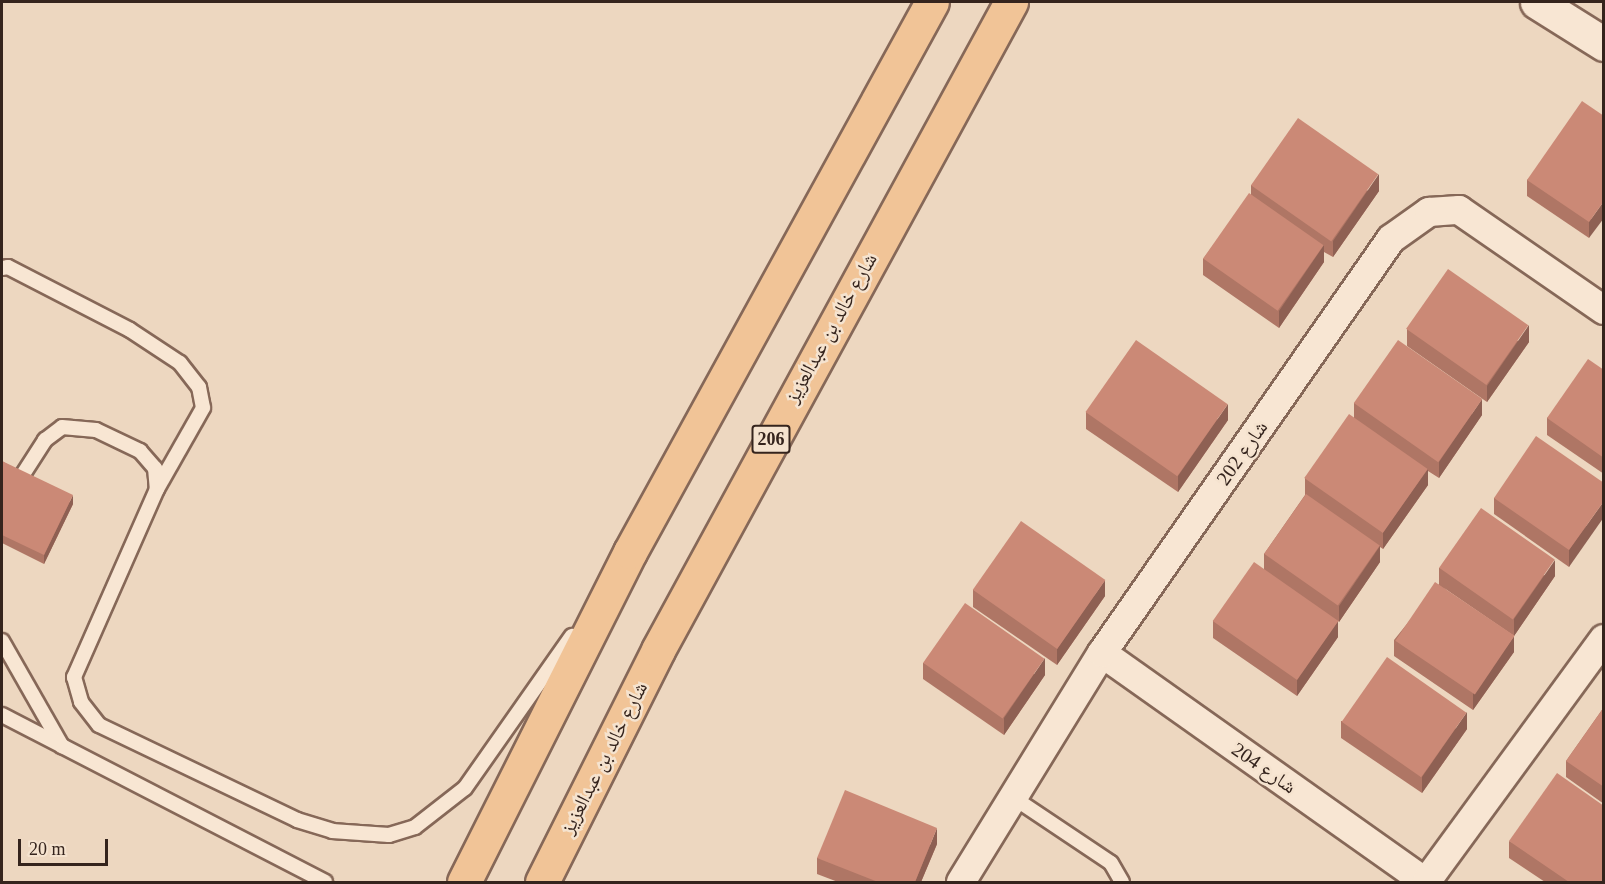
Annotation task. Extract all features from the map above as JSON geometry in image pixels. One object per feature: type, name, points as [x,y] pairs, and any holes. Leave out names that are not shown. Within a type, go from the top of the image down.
[{"type":"main road","points":[[883,92],[906,2]]},
{"type":"main road","points":[[464,882],[630,552],[932,2]]},
{"type":"main road","name":"شارع خالد بن عبدالعزيز","points":[[542,882],[664,639],[1011,2]]},
{"type":"street","points":[[1537,2],[1604,44]]},
{"type":"street","name":"شارع 202","points":[[961,882],[1011,796],[1102,653],[1391,239],[1429,212],[1459,210],[1604,310]]},
{"type":"street","points":[[1425,882],[1604,639]]},
{"type":"street","name":"شارع 204","points":[[1102,653],[1425,882]]},
{"type":"lane","points":[[2,268],[8,267],[130,330],[180,363],[199,387],[203,408],[157,489],[86,644],[74,677],[81,702],[99,725],[125,741],[332,831],[388,835],[415,827],[442,810],[497,744],[630,552]]},
{"type":"lane","points":[[2,507],[45,440],[62,427],[96,430],[140,451],[155,468],[157,489]]},
{"type":"lane","points":[[2,641],[63,746]]},
{"type":"lane","points":[[2,715],[326,882]]},
{"type":"lane","points":[[1011,796],[1111,863],[1122,882]]},
{"type":"building","points":[[1582,101],[1604,116],[1604,201],[1589,222],[1527,180]]},
{"type":"building","points":[[1298,118],[1378,174],[1331,241],[1251,185]]},
{"type":"building","points":[[1249,193],[1324,245],[1278,311],[1203,259]]},
{"type":"building","points":[[1448,269],[1528,325],[1486,385],[1406,329]]},
{"type":"building","points":[[1136,340],[1228,404],[1177,476],[1086,412]]},
{"type":"building","points":[[1398,340],[1482,399],[1438,462],[1354,403]]},
{"type":"building","points":[[1588,359],[1604,370],[1604,458],[1547,418]]},
{"type":"building","points":[[1349,414],[1428,469],[1383,533],[1304,478]]},
{"type":"building","points":[[1536,436],[1604,483],[1604,501],[1569,550],[1494,498]]},
{"type":"building","points":[[2,461],[73,495],[44,555],[2,535]]},
{"type":"building","points":[[1306,494],[1380,546],[1338,605],[1264,554]]},
{"type":"building","points":[[1481,508],[1555,560],[1513,619],[1439,568]]},
{"type":"building","points":[[1021,521],[1105,580],[1057,649],[973,590]]},
{"type":"building","points":[[1254,562],[1338,621],[1297,680],[1213,621]]},
{"type":"building","points":[[1435,582],[1515,636],[1475,695],[1395,641]]},
{"type":"building","points":[[965,603],[1044,659],[1003,718],[923,663]]},
{"type":"building","points":[[1387,657],[1466,713],[1421,777],[1342,722]]},
{"type":"building","points":[[1604,707],[1604,787],[1566,761]]},
{"type":"building","points":[[1557,773],[1604,806],[1604,882],[1569,882],[1509,841]]},
{"type":"building","points":[[845,790],[937,828],[915,882],[878,882],[817,858]]}]
